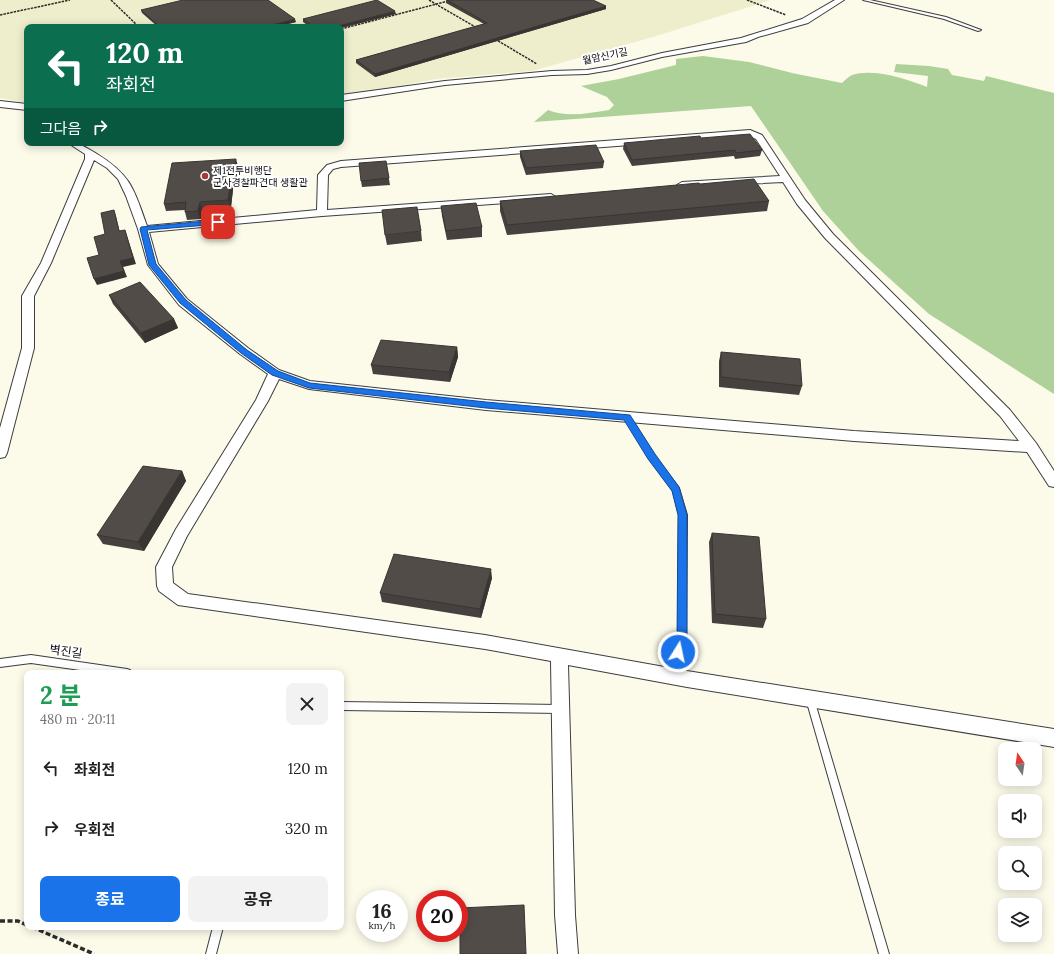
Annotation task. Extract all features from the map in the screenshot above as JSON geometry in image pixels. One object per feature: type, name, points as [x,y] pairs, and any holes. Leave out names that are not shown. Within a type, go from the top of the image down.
[{"type":"street","name":"월암신기길","points":[[344,98],[445,82],[467,82],[552,73],[587,72],[611,68],[662,54],[742,40],[805,21],[840,0]]},
{"type":"street","points":[[0,104],[24,107]]},
{"type":"street","points":[[13,106],[24,113]]},
{"type":"street","points":[[322,213],[324,175],[330,167],[341,164],[750,133],[759,137],[801,202],[829,236],[1004,413],[1031,447],[1054,482]]},
{"type":"street","points":[[78,146],[110,166],[122,178],[131,196],[143,229],[153,265],[183,302],[244,351],[275,373],[309,385],[486,405],[862,436],[1031,447]]},
{"type":"street","points":[[0,453],[28,348],[28,296],[46,263],[90,159],[89,153]]},
{"type":"street","points":[[668,186],[786,179]]},
{"type":"street","points":[[143,229],[322,213],[558,196]]},
{"type":"street","points":[[275,373],[262,401],[181,533],[164,567],[165,586],[184,600],[485,642],[672,676],[1054,738]]},
{"type":"street","points":[[559,656],[568,954]]},
{"type":"lane","points":[[865,0],[944,18],[979,30]]},
{"type":"lane","points":[[627,417],[652,457],[676,490],[683,515],[682,641],[672,676]]},
{"type":"lane","name":"벽진길","points":[[0,663],[31,659],[107,670]]},
{"type":"lane","points":[[810,698],[884,954]]},
{"type":"lane","points":[[344,706],[561,710]]},
{"type":"lane","points":[[211,954],[217,930]]},
{"type":"path","points":[[0,15],[70,0]]},
{"type":"path","points":[[111,0],[136,24]]},
{"type":"path","points":[[429,0],[477,28]]},
{"type":"path","points":[[344,28],[452,0]]},
{"type":"path","points":[[747,0],[778,13],[805,21]]},
{"type":"path","points":[[491,37],[552,73]]},
{"type":"path","points":[[0,921],[18,921],[24,924]]},
{"type":"path","points":[[39,930],[94,954]]},
{"type":"green space","points":[[0,0],[771,0],[653,37],[532,71],[436,79],[384,89],[344,94],[344,24],[24,24],[24,102],[0,98]]},
{"type":"green space","points":[[703,56],[749,62],[792,73],[842,83],[852,75],[870,73],[890,75],[927,87],[928,76],[894,72],[896,64],[929,66],[948,69],[952,75],[984,81],[986,76],[1054,93],[1054,394],[929,314],[859,251],[823,211],[751,106],[534,122],[548,110],[563,114],[578,114],[609,110],[614,105],[607,97],[581,86],[619,79],[676,65],[676,59]]},
{"type":"building","points":[[183,0],[268,0],[295,19],[276,24],[157,24],[141,10]]},
{"type":"building","points":[[377,0],[395,11],[344,25],[310,24],[303,19]]},
{"type":"building","points":[[447,0],[593,0],[606,6],[375,74],[356,60],[487,23]]},
{"type":"building","points":[[750,134],[762,150],[736,153],[735,150],[632,160],[624,143],[700,136],[701,138]]},
{"type":"building","points":[[596,145],[604,162],[526,168],[520,151]]},
{"type":"building","points":[[236,159],[232,173],[228,200],[200,202],[198,211],[185,212],[186,202],[164,204],[172,163]]},
{"type":"building","points":[[386,161],[389,178],[361,181],[359,163]]},
{"type":"building","points":[[754,179],[769,201],[507,225],[500,201],[699,183]]},
{"type":"building","points":[[476,203],[482,227],[446,231],[441,206]]},
{"type":"building","points":[[417,207],[421,231],[385,235],[382,210]]},
{"type":"building","points":[[114,210],[119,231],[125,230],[133,258],[120,261],[124,271],[94,279],[87,258],[99,255],[94,237],[105,234],[101,213]]},
{"type":"building","points":[[140,282],[174,319],[141,333],[109,295]]},
{"type":"building","points":[[381,340],[457,347],[449,372],[371,365]]},
{"type":"building","points":[[721,352],[800,359],[802,386],[721,377]]},
{"type":"building","points":[[143,466],[182,471],[138,542],[97,535]]},
{"type":"building","points":[[712,533],[759,537],[766,619],[715,614]]},
{"type":"building","points":[[394,554],[491,569],[480,609],[380,593]]},
{"type":"building","points":[[524,905],[526,954],[460,954],[460,942],[468,942],[468,908]]},
{"type":"place","name":"제1전투비행단 군사경찰파견대 생활관","points":[[205,176]]},
{"type":"route","points":[[218,222],[143,229],[153,265],[183,302],[244,351],[275,373],[309,385],[486,405],[627,417],[652,457],[676,490],[683,515],[682,641],[678,652]]}]
